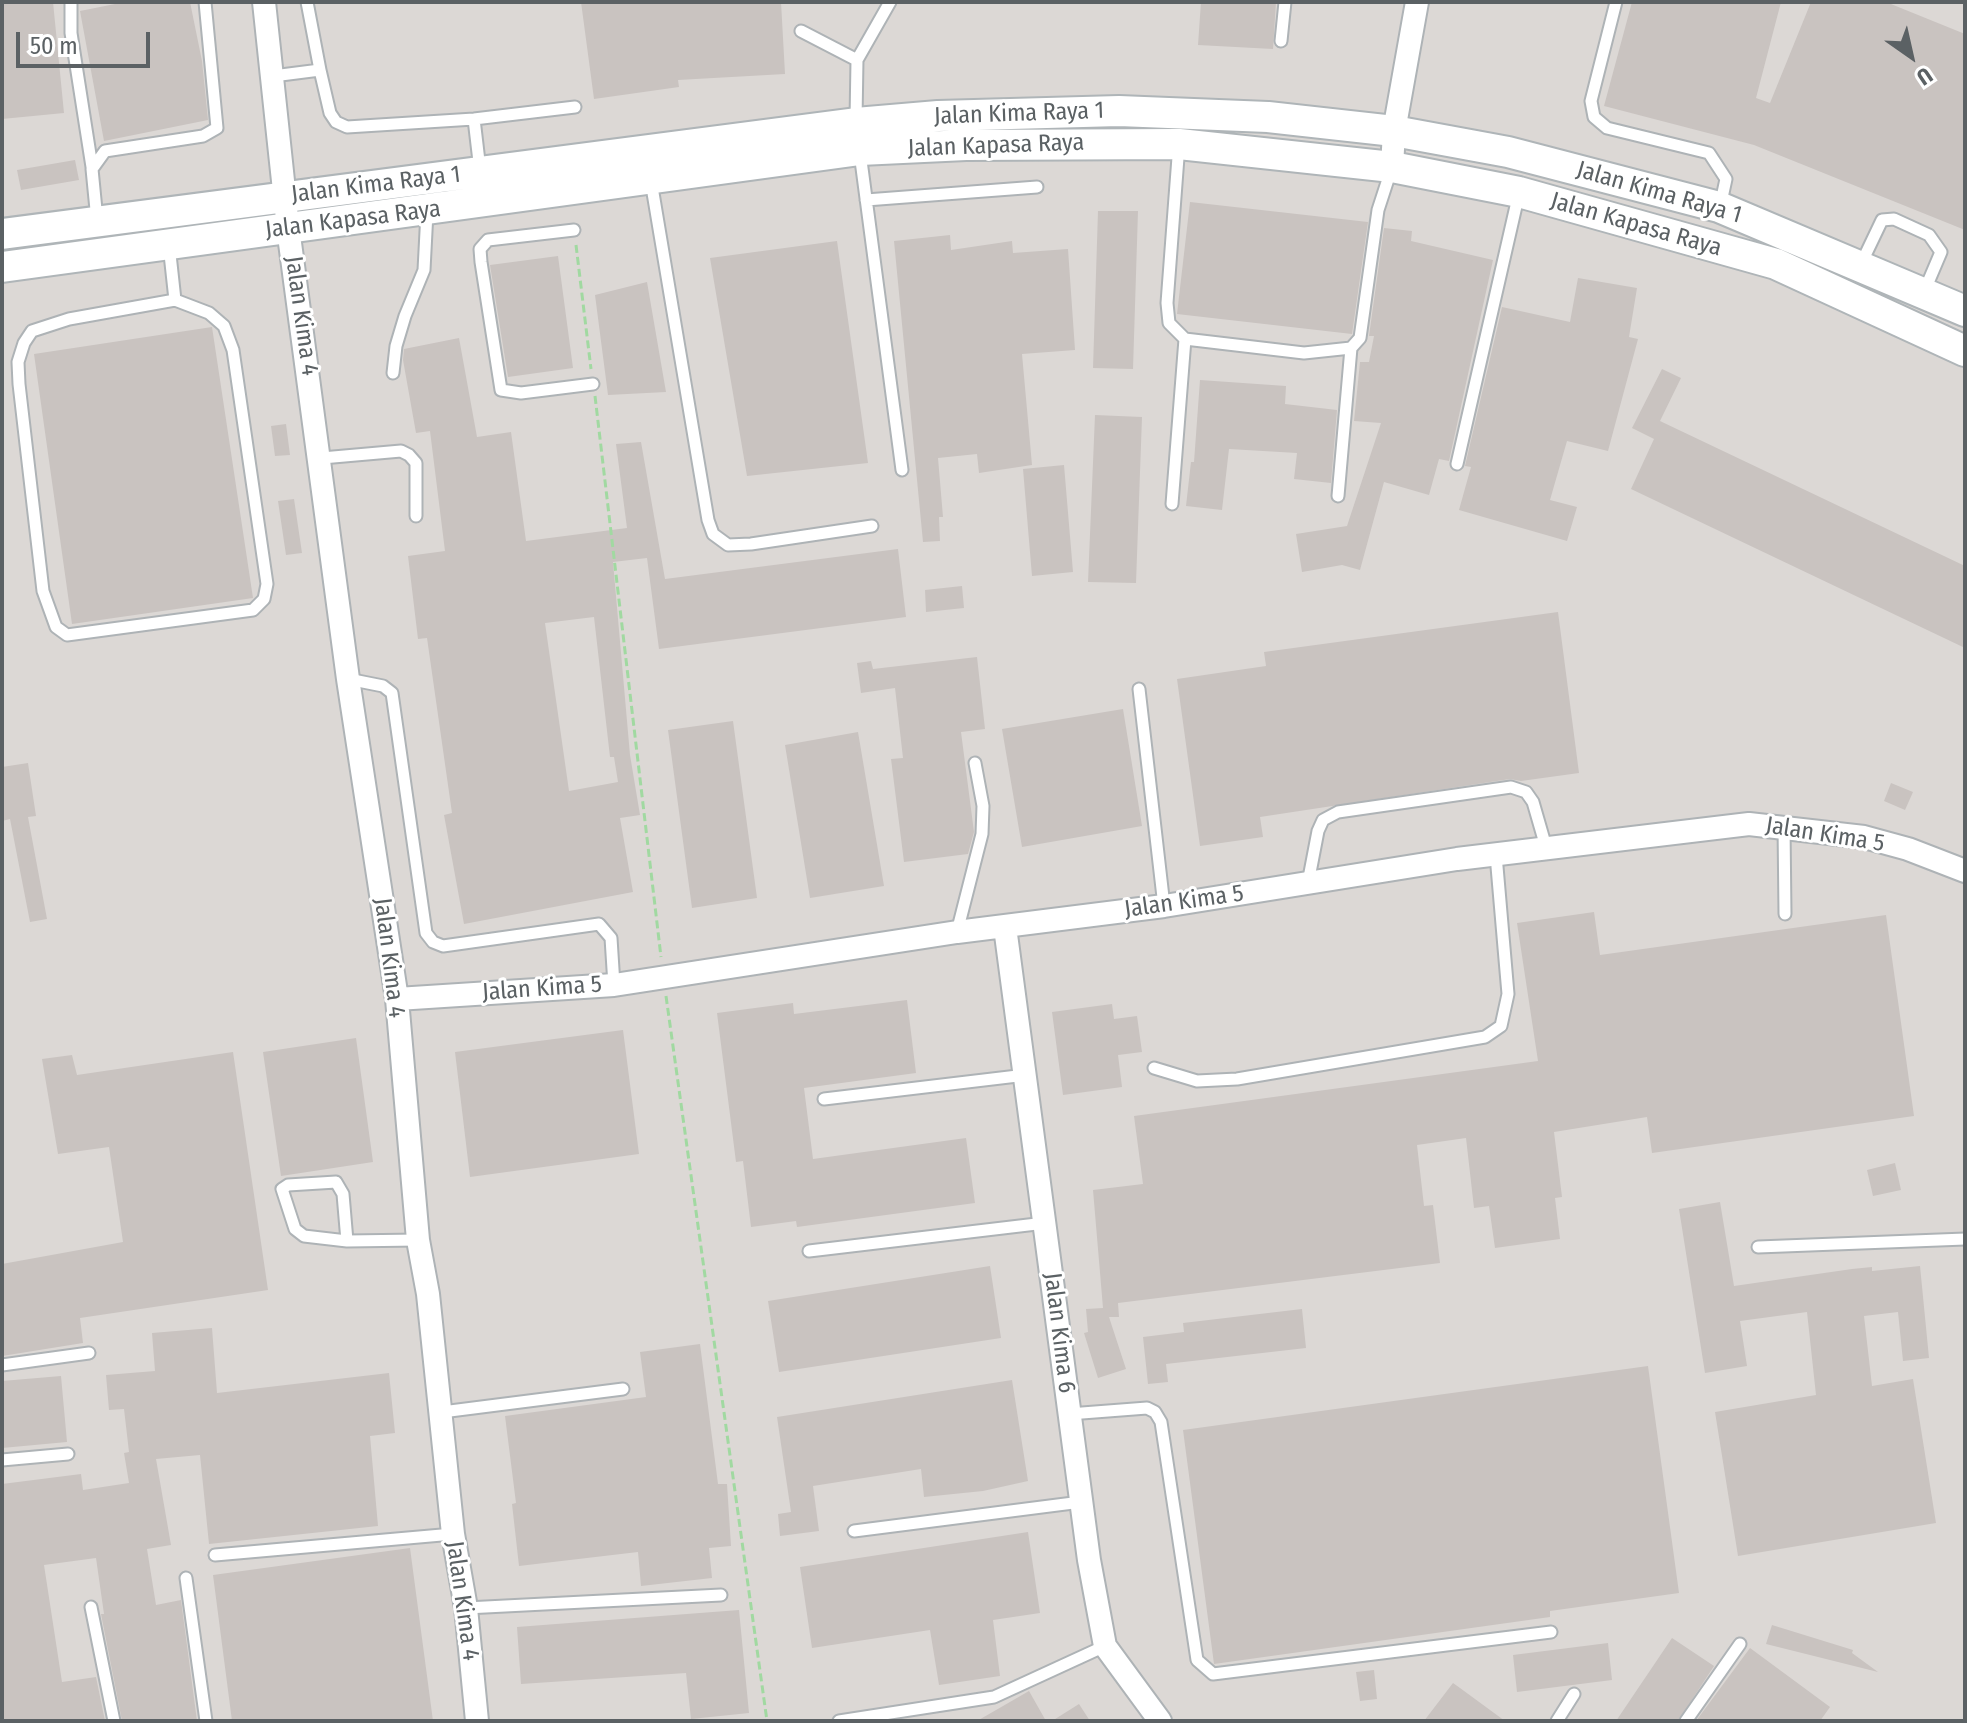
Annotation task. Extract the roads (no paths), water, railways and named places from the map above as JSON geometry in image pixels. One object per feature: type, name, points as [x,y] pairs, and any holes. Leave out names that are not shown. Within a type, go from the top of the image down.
[{"type":"main road","name":"Jalan Kima Raya 1","points":[[2,234],[480,171],[858,137],[938,116],[1119,111],[1268,117],[1394,131],[1508,152],[1719,207],[1861,264],[1965,311]]},
{"type":"main road","name":"Jalan Kapasa Raya","points":[[2,267],[651,180],[858,137],[966,145],[1179,144],[1392,167],[1519,192],[1776,264],[1965,351]]},
{"type":"street","name":"Jalan Kima 4","points":[[264,2],[288,228],[322,458],[348,679],[397,999],[418,1240],[442,1412],[453,1534],[466,1608],[477,1721]]},
{"type":"street","points":[[1392,167],[1394,131],[1417,2]]},
{"type":"street","name":"Jalan Kima 5","points":[[397,999],[614,985],[957,932],[1164,906],[1546,847],[1749,824],[1784,825],[1864,837],[1908,849],[1965,871]]},
{"type":"street","name":"Jalan Kima 6","points":[[1005,927],[1081,1502],[1105,1646],[1160,1721]]},
{"type":"lane","points":[[71,2],[71,33],[97,220]]},
{"type":"lane","points":[[92,169],[105,151],[203,136],[217,128],[205,2]]},
{"type":"lane","points":[[307,2],[330,113],[336,122],[347,127],[474,119],[575,107]]},
{"type":"lane","points":[[890,2],[857,60],[858,137],[902,470]]},
{"type":"lane","points":[[1281,41],[1285,2]]},
{"type":"lane","points":[[1616,2],[1591,101],[1594,117],[1607,128],[1709,153],[1726,179],[1719,207]]},
{"type":"lane","points":[[801,31],[857,60]]},
{"type":"lane","points":[[273,76],[320,70]]},
{"type":"lane","points":[[474,119],[480,171]]},
{"type":"lane","points":[[1179,144],[1167,303],[1169,323],[1185,339],[1304,353],[1351,348]]},
{"type":"lane","points":[[1338,496],[1351,348],[1360,338],[1378,210],[1392,167]]},
{"type":"lane","points":[[651,180],[708,520],[713,534],[728,545],[751,544],[872,526]]},
{"type":"lane","points":[[866,200],[1037,187]]},
{"type":"lane","points":[[1457,464],[1519,192]]},
{"type":"lane","points":[[393,373],[396,346],[424,270],[427,211]]},
{"type":"lane","points":[[1861,264],[1882,220],[1894,219],[1929,235],[1941,252],[1924,293]]},
{"type":"lane","points":[[574,230],[488,240],[480,249],[501,390],[521,393],[593,384]]},
{"type":"lane","points":[[169,244],[175,300]]},
{"type":"lane","points":[[175,300],[209,313],[224,326],[233,350],[267,584],[264,599],[253,610],[67,635],[56,627],[43,591],[19,384],[18,362],[24,343],[32,331],[69,319],[175,300]]},
{"type":"lane","points":[[1172,504],[1185,339]]},
{"type":"lane","points":[[322,458],[401,451],[409,455],[416,463],[416,516]]},
{"type":"lane","points":[[348,679],[383,686],[392,693],[426,933],[433,942],[443,946],[599,924],[611,938],[614,985]]},
{"type":"lane","points":[[1139,689],[1164,906]]},
{"type":"lane","points":[[957,932],[982,834],[983,806],[975,763]]},
{"type":"lane","points":[[1308,884],[1318,831],[1323,820],[1338,812],[1511,787],[1526,792],[1533,802],[1546,847]]},
{"type":"lane","points":[[1784,825],[1785,914]]},
{"type":"lane","points":[[1154,1068],[1197,1081],[1237,1079],[1485,1037],[1501,1026],[1508,994],[1496,855]]},
{"type":"lane","points":[[824,1099],[1026,1075]]},
{"type":"lane","points":[[347,1241],[343,1194],[336,1182],[288,1185],[282,1189],[299,1234],[347,1241],[418,1240]]},
{"type":"lane","points":[[809,1251],[1045,1223]]},
{"type":"lane","points":[[1758,1247],[1965,1239]]},
{"type":"lane","points":[[2,1365],[89,1353]]},
{"type":"lane","points":[[442,1412],[623,1389]]},
{"type":"lane","points":[[1069,1414],[1147,1408],[1155,1412],[1161,1422],[1197,1660],[1213,1674],[1551,1632]]},
{"type":"lane","points":[[2,1460],[68,1454]]},
{"type":"lane","points":[[854,1531],[1081,1502]]},
{"type":"lane","points":[[215,1555],[453,1534]]},
{"type":"lane","points":[[186,1578],[206,1721]]},
{"type":"lane","points":[[466,1608],[721,1595]]},
{"type":"lane","points":[[91,1607],[114,1721]]},
{"type":"lane","points":[[1686,1721],[1740,1644]]},
{"type":"lane","points":[[839,1721],[994,1697],[1105,1646]]},
{"type":"lane","points":[[1557,1721],[1574,1694]]}]
